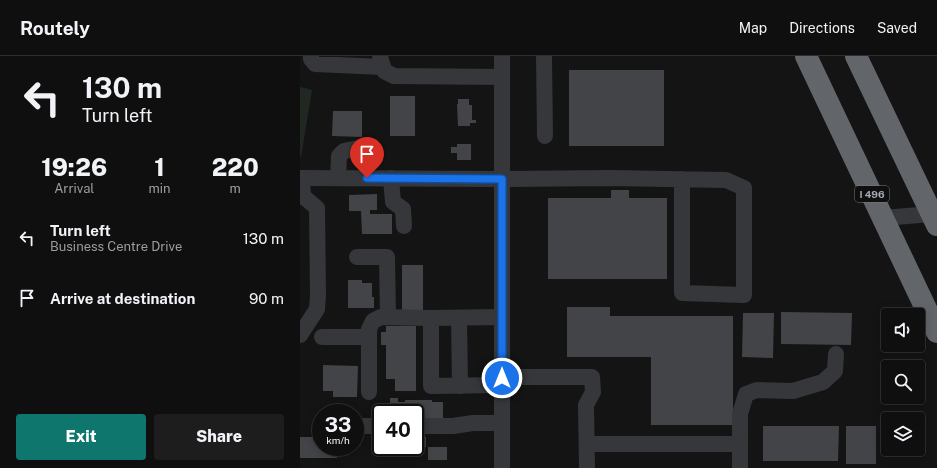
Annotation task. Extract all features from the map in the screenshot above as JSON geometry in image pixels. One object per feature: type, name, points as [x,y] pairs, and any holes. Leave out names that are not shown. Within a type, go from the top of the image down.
[{"type":"highway","name":"I 496","points":[[806,56],[937,332]]},
{"type":"highway","points":[[856,56],[934,220]]},
{"type":"street","points":[[311,56],[311,59],[315,64],[382,61],[384,71],[394,76],[502,77]]},
{"type":"street","points":[[502,56],[502,468]]},
{"type":"street","points":[[544,56],[545,136]]},
{"type":"street","points":[[338,178],[339,156],[344,151],[368,146]]},
{"type":"street","points":[[300,335],[317,309],[318,295],[317,208],[303,196],[301,178],[610,178],[682,179],[726,180],[744,188],[744,295],[682,294],[682,179]]},
{"type":"street","points":[[391,178],[393,202],[403,209],[404,226]]},
{"type":"street","points":[[883,218],[934,220]]},
{"type":"street","points":[[357,257],[387,256],[388,317]]},
{"type":"street","points":[[369,392],[369,329],[373,321],[381,317],[502,317]]},
{"type":"street","points":[[431,318],[431,386],[460,386],[502,381],[592,377],[593,392],[586,405],[587,468]]},
{"type":"street","points":[[459,318],[460,386]]},
{"type":"street","points":[[322,337],[369,337]]},
{"type":"street","points":[[740,468],[740,414],[746,394],[757,390],[793,390],[823,382],[835,371],[836,354]]},
{"type":"street","points":[[424,426],[502,423]]},
{"type":"street","points":[[364,426],[372,426]]},
{"type":"street","points":[[587,444],[740,444]]},
{"type":"shaded area","points":[[300,87],[312,90],[301,157],[300,157]]},
{"type":"building","points":[[569,70],[664,70],[664,146],[569,146]]},
{"type":"building","points":[[390,96],[415,96],[415,136],[390,136]]},
{"type":"building","points":[[458,99],[469,99],[469,105],[472,105],[472,120],[476,120],[476,123],[470,123],[470,126],[458,126]]},
{"type":"building","points":[[333,111],[362,111],[362,137],[332,136]]},
{"type":"building","points":[[457,144],[471,144],[471,160],[457,160],[457,153],[451,153],[451,147],[457,147]]},
{"type":"building","points":[[611,190],[629,190],[629,198],[667,198],[667,279],[548,279],[548,198],[611,198]]},
{"type":"building","points":[[377,194],[377,210],[370,210],[370,214],[392,214],[392,234],[362,234],[361,211],[349,211],[349,195]]},
{"type":"building","points":[[402,265],[423,265],[423,312],[402,312]]},
{"type":"building","points":[[348,280],[362,280],[362,283],[372,283],[374,308],[348,308]]},
{"type":"building","points":[[567,307],[610,307],[610,316],[733,316],[733,425],[651,425],[651,357],[567,357]]},
{"type":"building","points":[[781,312],[852,313],[851,345],[781,344]]},
{"type":"building","points":[[743,313],[774,313],[773,358],[742,357]]},
{"type":"building","points":[[386,326],[416,326],[416,391],[395,391],[395,379],[386,379],[386,345],[381,345],[381,332],[386,332]]},
{"type":"building","points":[[323,365],[358,366],[357,397],[333,397],[333,391],[323,391]]},
{"type":"building","points":[[390,398],[398,398],[398,402],[405,402],[405,400],[432,400],[432,402],[443,402],[443,419],[424,419],[424,404],[390,404]]},
{"type":"building","points":[[763,426],[839,426],[838,461],[763,461]]},
{"type":"building","points":[[846,426],[876,426],[876,464],[846,464]]},
{"type":"building","points":[[300,437],[312,437],[312,456],[337,456],[337,458],[300,458]]},
{"type":"building","points":[[424,437],[426,437],[426,447],[424,447]]},
{"type":"building","points":[[428,447],[447,447],[447,460],[428,460]]},
{"type":"route","points":[[367,178],[502,179],[502,378]]}]
